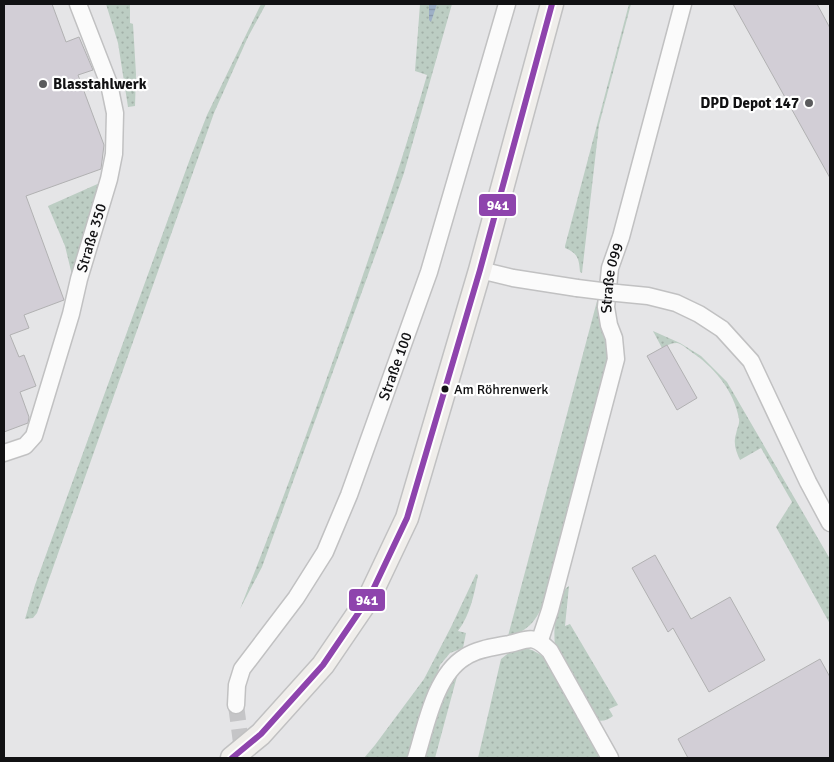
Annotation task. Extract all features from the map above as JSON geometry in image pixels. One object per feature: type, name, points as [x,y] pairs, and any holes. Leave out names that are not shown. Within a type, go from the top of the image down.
[{"type":"main road","points":[[232,758],[261,734],[323,664],[370,596],[407,518],[480,270],[552,4]]},
{"type":"street","name":"Straße 350","points":[[4,453],[25,446],[34,436],[71,314],[79,279],[112,166],[115,113],[109,84],[78,4]]},
{"type":"street","name":"Straße 100","points":[[236,705],[237,685],[242,669],[296,598],[325,552],[349,494],[429,272],[507,4]]},
{"type":"street","name":"Straße 099","points":[[540,640],[550,610],[616,359],[614,338],[609,325],[606,307],[610,268],[622,237],[683,4]]},
{"type":"street","points":[[480,270],[513,278],[577,288],[648,296],[676,303],[699,314],[722,329],[751,361],[808,482],[830,522]]},
{"type":"street","points":[[416,758],[440,682],[452,666],[466,656],[530,639],[540,640],[550,651],[610,758]]},
{"type":"green space","points":[[106,4],[130,4],[130,23],[133,24],[136,74],[135,106],[128,107],[118,43]]},
{"type":"green space","points":[[261,4],[266,4],[248,37],[214,113],[37,613],[33,618],[25,619],[35,585],[191,156],[207,115]]},
{"type":"green space","points":[[420,4],[452,4],[404,173],[262,567],[240,609],[350,313],[390,195],[427,75],[415,71]]},
{"type":"green space","points":[[629,4],[631,4],[599,125],[582,273],[580,272],[577,257],[565,246]]},
{"type":"green space","points":[[102,182],[72,275],[65,246],[48,206]]},
{"type":"green space","points":[[609,256],[603,316],[608,362],[545,599],[536,618],[527,628],[508,636]]},
{"type":"green space","points":[[653,331],[680,343],[701,356],[727,382],[830,559],[830,624],[776,527],[792,502],[761,448],[740,460],[735,447],[739,419],[727,389],[714,371],[699,357],[677,343],[662,348]]},
{"type":"green space","points":[[476,574],[478,575],[471,604],[466,618],[458,631],[466,633],[463,648],[450,653],[440,665],[409,758],[364,758],[424,679]]},
{"type":"green space","points":[[569,586],[565,626],[570,624],[618,705],[609,709],[613,716],[609,719],[596,720],[555,645],[555,622],[558,604],[561,596]]},
{"type":"green space","points":[[520,648],[536,652],[548,663],[601,758],[478,758],[501,659],[511,651]]},
{"type":"green space","points":[[459,669],[435,758],[423,758],[446,687]]},
{"type":"water","points":[[429,4],[437,4],[431,22],[429,20]]},
{"type":"building","name":"Blasstahlwerk","points":[[4,4],[52,4],[66,42],[79,37],[93,70],[78,75],[104,145],[101,169],[26,196],[64,300],[24,315],[29,328],[10,335],[19,357],[24,355],[36,386],[20,392],[29,417],[28,423],[4,432]]},
{"type":"building","name":"DPD Depot 147","points":[[733,4],[817,4],[830,28],[830,178]]},
{"type":"building","points":[[667,345],[697,398],[677,410],[647,356]]},
{"type":"building","points":[[655,555],[691,619],[730,597],[765,660],[709,692],[673,628],[668,632],[632,568]]},
{"type":"building","points":[[820,659],[830,677],[830,758],[688,758],[678,739]]},
{"type":"tunnel","points":[[236,705],[243,758]]},
{"type":"transit line","name":"941","points":[[232,758],[261,734],[323,665],[370,596],[407,518],[480,270],[552,4]]},
{"type":"place","name":"Blasstahlwerk","points":[[43,84]]},
{"type":"place","name":"DPD Depot 147","points":[[809,103]]},
{"type":"place","name":"Am Röhrenwerk","points":[[445,389]]}]
